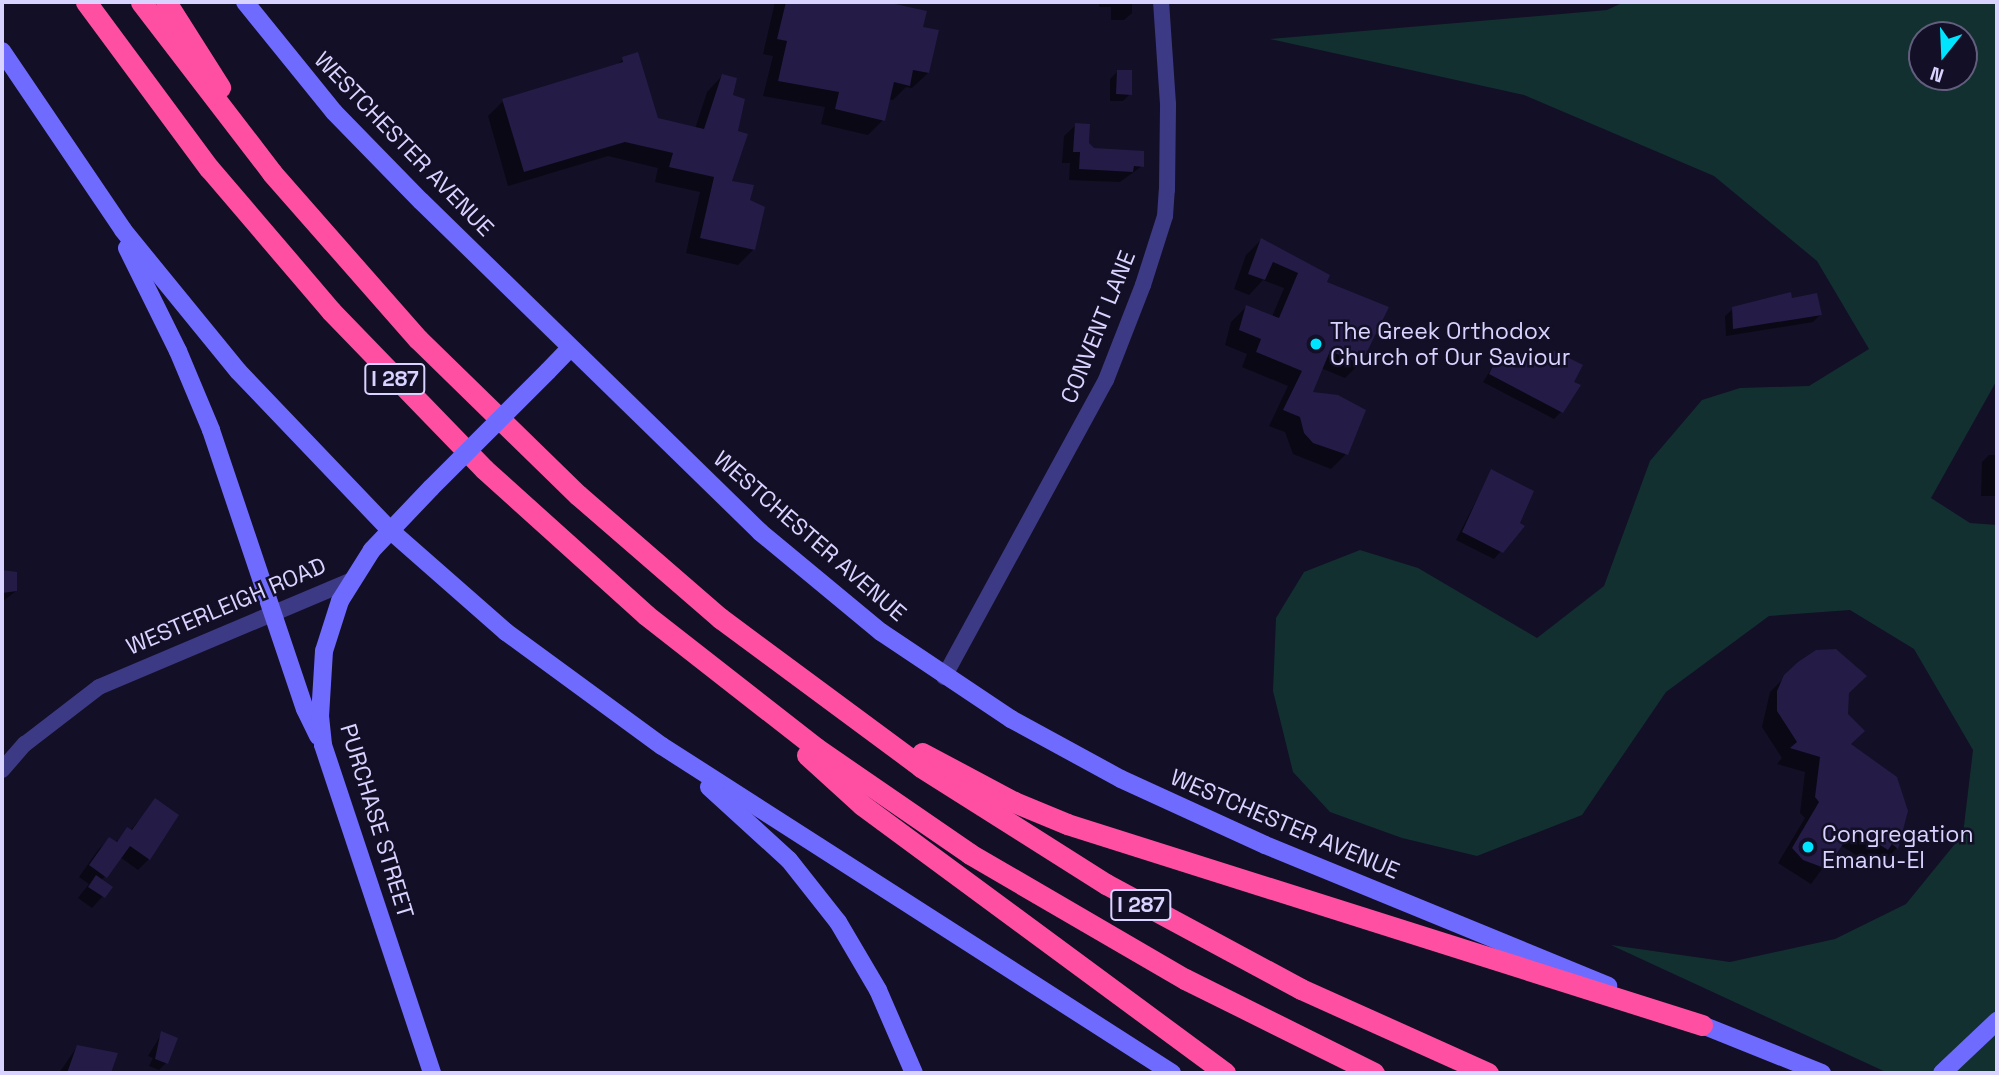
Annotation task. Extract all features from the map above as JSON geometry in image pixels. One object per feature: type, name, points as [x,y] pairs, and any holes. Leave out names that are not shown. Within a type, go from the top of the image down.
[{"type":"highway","name":"I 287","points":[[141,2],[272,173],[375,292],[508,429],[649,559],[819,694],[973,802],[1125,895],[1301,989],[1488,1073]]},
{"type":"highway","points":[[166,2],[272,173]]},
{"type":"highway","name":"I 287","points":[[89,7],[229,192],[380,365],[576,554],[743,692],[884,796],[1024,887],[1205,990],[1374,1073]]},
{"type":"highway","points":[[743,692],[862,805],[1225,1073]]},
{"type":"highway","points":[[819,694],[987,789],[1067,824],[1702,1025]]},
{"type":"main road","name":"WESTCHESTER AVENUE","points":[[245,2],[334,112],[570,348],[760,531],[861,617],[944,677],[1066,751],[1178,807],[1822,1073]]},
{"type":"main road","points":[[2,51],[102,201],[180,305],[238,371],[391,531],[506,632],[662,746],[1172,1073]]},
{"type":"main road","points":[[102,201],[183,362],[305,709],[323,745]]},
{"type":"main road","name":"WESTERLEIGH ROAD","points":[[350,581],[431,488],[570,348]]},
{"type":"main road","name":"PURCHASE STREET","points":[[350,581],[324,651],[323,745],[432,1073]]},
{"type":"main road","points":[[662,746],[765,836],[815,892],[858,951],[914,1073]]},
{"type":"main road","points":[[1941,1073],[1997,1020]]},
{"type":"street","name":"CONVENT LANE","points":[[944,677],[1106,380],[1143,285],[1165,216],[1167,190],[1168,104],[1161,2]]},
{"type":"street","points":[[2,63],[22,82]]},
{"type":"street","name":"WESTERLEIGH ROAD","points":[[2,770],[24,744],[99,687],[350,581]]},
{"type":"green space","points":[[1624,2],[1997,2],[1997,380],[1931,498],[1970,523],[1997,525],[1997,1073],[1888,1073],[1611,945],[1730,962],[1835,939],[1906,904],[1963,834],[1973,750],[1914,649],[1850,610],[1769,616],[1666,692],[1582,815],[1477,856],[1402,838],[1330,812],[1293,772],[1273,691],[1276,618],[1304,572],[1360,550],[1418,568],[1537,638],[1604,586],[1650,461],[1702,400],[1740,388],[1809,386],[1869,349],[1817,261],[1714,176],[1524,95],[1270,39],[1607,10]]},
{"type":"building","points":[[786,2],[886,2],[927,11],[923,27],[939,30],[929,73],[913,70],[910,86],[894,82],[885,121],[835,109],[839,92],[778,81],[787,41],[777,39]]},
{"type":"building","points":[[638,52],[658,118],[704,129],[722,74],[737,78],[733,95],[745,99],[738,131],[748,134],[732,181],[754,185],[750,200],[765,207],[755,250],[700,238],[714,177],[669,167],[673,153],[625,142],[524,172],[502,99],[623,62],[622,57]]},
{"type":"building","points":[[1117,70],[1132,70],[1132,95],[1116,94]]},
{"type":"building","points":[[1075,123],[1090,124],[1089,143],[1094,148],[1144,151],[1144,167],[1134,166],[1133,172],[1079,169],[1080,152],[1073,152]]},
{"type":"building","name":"The Greek Orthodox Church of Our Saviour","points":[[1261,238],[1330,275],[1327,282],[1389,307],[1361,364],[1330,351],[1313,392],[1338,395],[1366,410],[1348,455],[1313,443],[1304,433],[1300,417],[1283,410],[1302,371],[1256,352],[1261,339],[1239,330],[1246,305],[1279,318],[1298,273],[1273,262],[1265,280],[1248,274]]},
{"type":"building","points":[[1791,292],[1792,298],[1817,293],[1822,315],[1733,329],[1732,307]]},
{"type":"building","points":[[1514,350],[1545,366],[1553,350],[1583,365],[1574,382],[1581,385],[1563,413],[1489,374],[1498,356],[1509,361]]},
{"type":"building","points":[[1491,469],[1534,491],[1520,523],[1525,526],[1503,553],[1462,532]]},
{"type":"building","points":[[2,570],[17,572],[17,591],[2,593]]},
{"type":"building","points":[[1836,649],[1867,676],[1849,693],[1848,714],[1865,731],[1851,744],[1897,777],[1908,811],[1898,849],[1892,844],[1888,850],[1853,828],[1827,869],[1803,860],[1792,848],[1819,802],[1815,797],[1820,757],[1790,748],[1797,742],[1777,711],[1777,691],[1784,675],[1798,662],[1816,650]]},
{"type":"building","points":[[155,798],[179,815],[150,860],[130,846],[107,878],[89,865],[109,837],[117,842],[127,827],[132,830]]},
{"type":"building","points":[[96,875],[113,887],[105,898],[88,887]]},
{"type":"building","points":[[161,1031],[178,1038],[168,1064],[155,1059]]},
{"type":"building","points":[[77,1045],[118,1053],[111,1073],[67,1073]]},
{"type":"place","name":"The Greek Orthodox Church of Our Saviour","points":[[1316,344]]},
{"type":"place","name":"Congregation Emanu-El","points":[[1808,847]]}]
